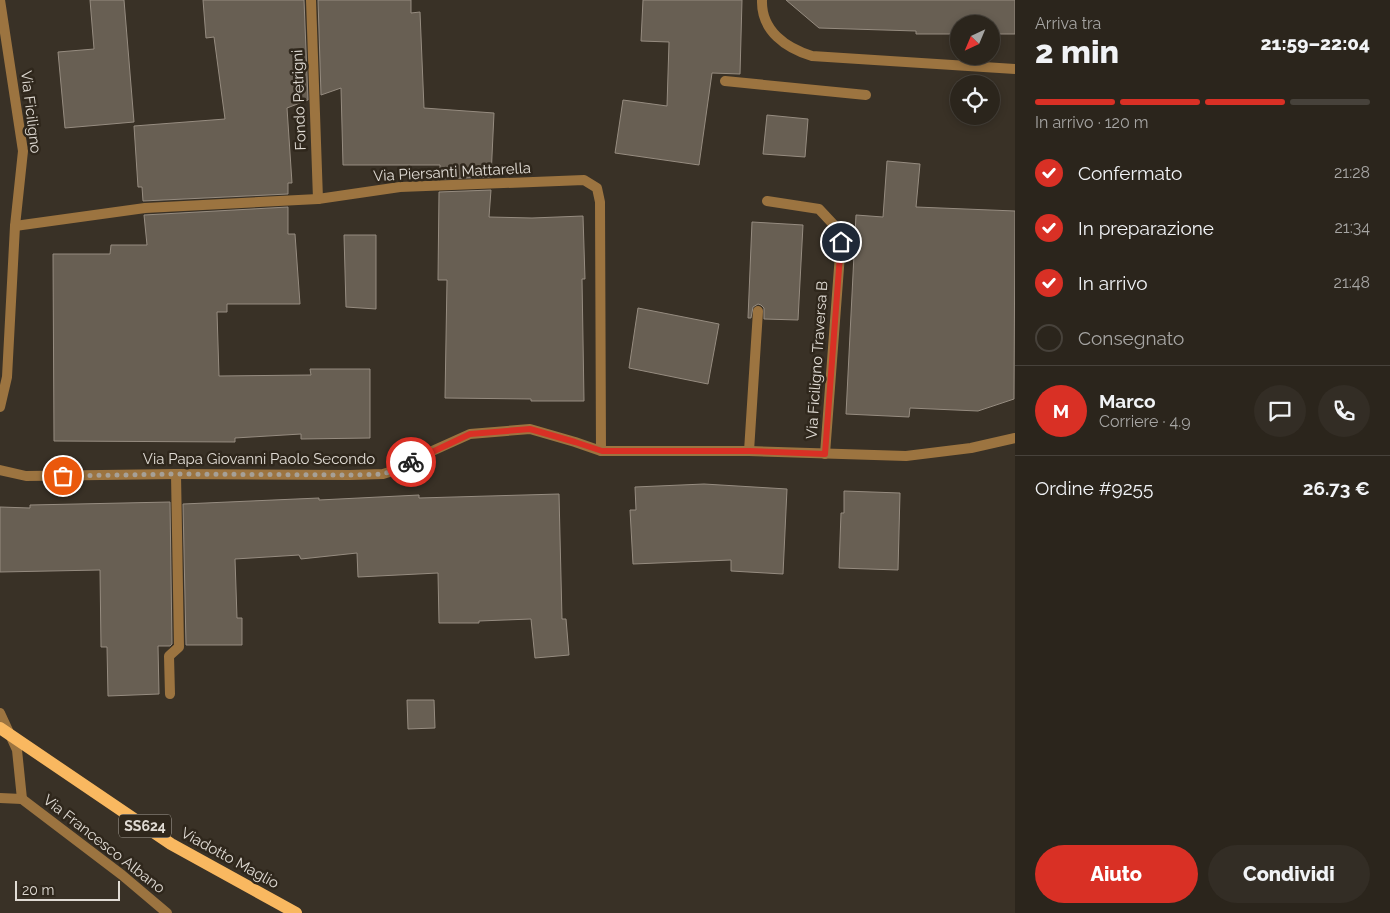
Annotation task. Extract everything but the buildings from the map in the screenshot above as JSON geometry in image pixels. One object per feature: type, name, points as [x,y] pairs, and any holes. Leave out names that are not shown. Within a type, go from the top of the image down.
[{"type":"main road","name":"Viadotto Maglio","points":[[0,728],[171,844],[296,913]]},
{"type":"street","name":"Via Ficiligno","points":[[0,0],[23,151],[0,406]]},
{"type":"street","name":"Fondo Petrigni","points":[[311,0],[318,199]]},
{"type":"street","points":[[762,5],[767,23],[775,34],[785,44],[798,52],[812,56],[1015,69]]},
{"type":"street","points":[[725,81],[866,95]]},
{"type":"street","name":"Via Piersanti Mattarella","points":[[15,226],[145,208],[318,199],[400,187],[584,180],[597,188],[600,202],[602,451]]},
{"type":"street","name":"Via Ficiligno Traversa B","points":[[767,202],[819,210],[833,224],[841,242],[825,454]]},
{"type":"street","points":[[749,451],[758,311]]},
{"type":"street","name":"Via Papa Giovanni Paolo Secondo","points":[[0,470],[26,476],[383,474],[399,469],[421,456],[470,434],[530,429],[602,451],[749,451],[906,456],[971,448],[1015,438]]},
{"type":"street","points":[[170,694],[169,656],[178,647],[176,474]]},
{"type":"street","points":[[0,713],[17,750],[22,799],[0,798]]},
{"type":"street","name":"Via Francesco Albano","points":[[22,799],[122,875],[167,913]]},
{"type":"way so far","points":[[63,476],[383,474],[399,469],[411,462]]},
{"type":"route","points":[[411,462],[470,434],[530,429],[602,451],[749,451],[825,454],[841,242]]}]
